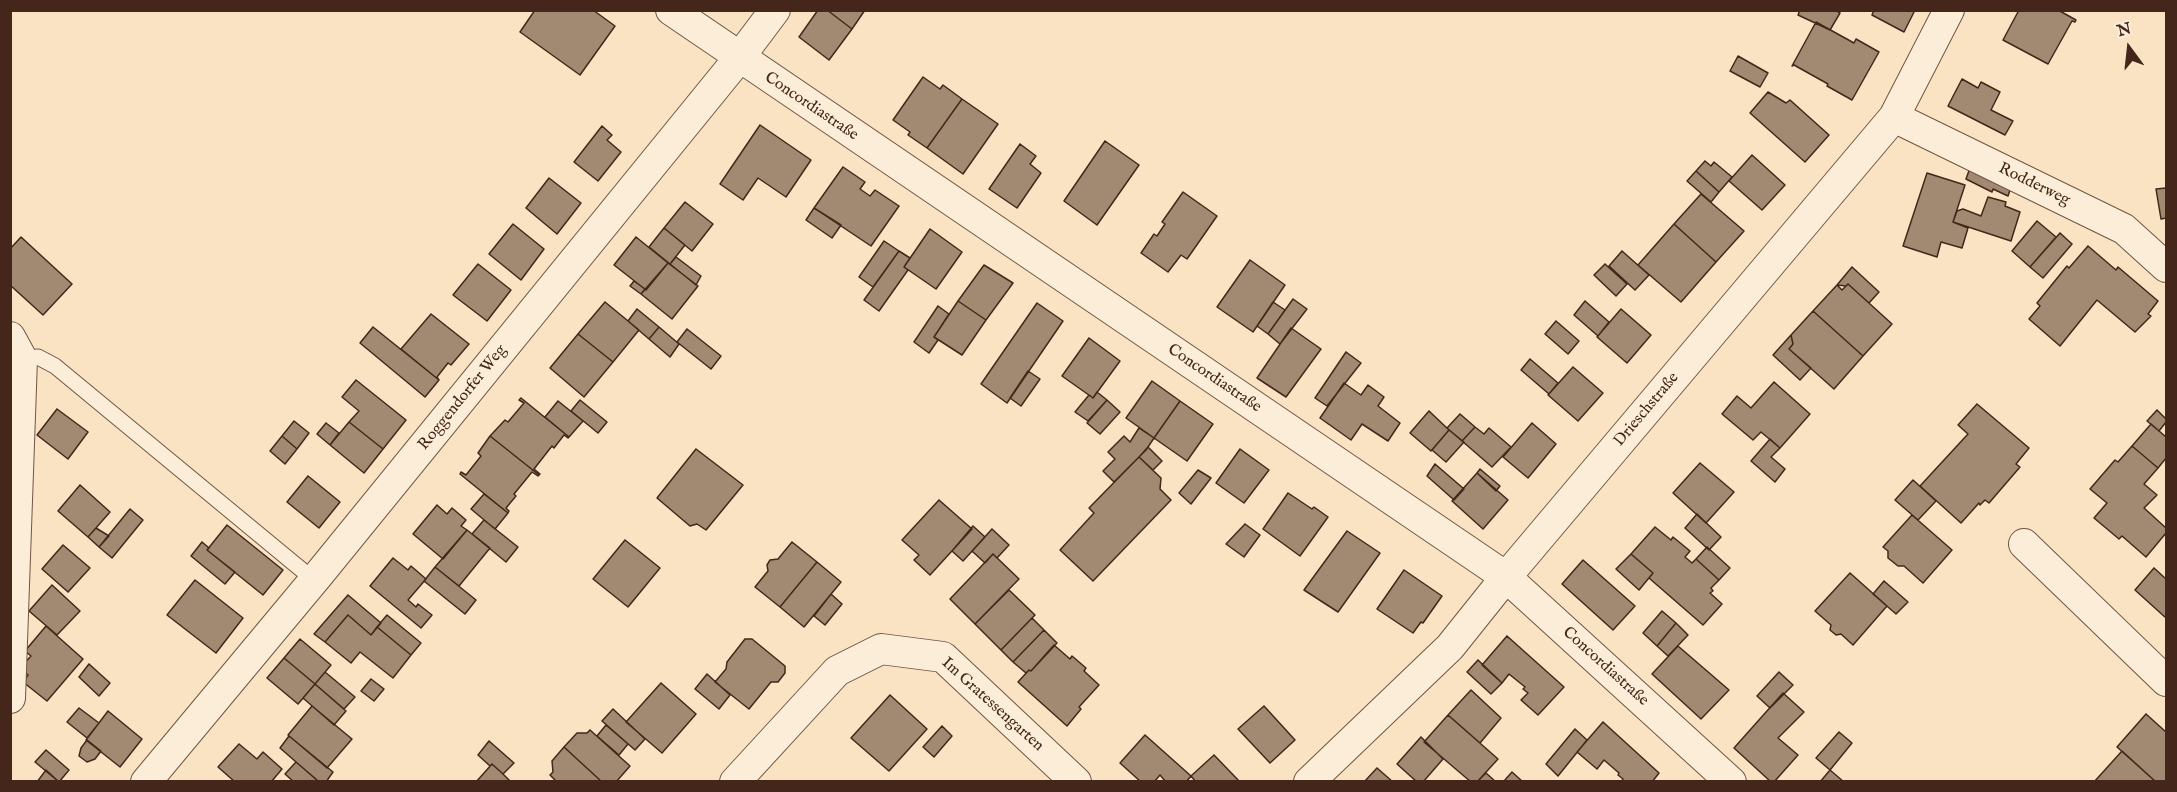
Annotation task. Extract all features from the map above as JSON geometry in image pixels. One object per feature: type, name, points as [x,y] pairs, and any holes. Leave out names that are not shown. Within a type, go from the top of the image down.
[{"type":"street","name":"Concordiastraße","points":[[671,10],[1506,577],[1731,782]]},
{"type":"street","name":"Roggendorfer Weg","points":[[146,782],[314,580],[739,58],[774,10]]},
{"type":"street","name":"Drieschstraße","points":[[1309,782],[1450,647],[1506,577],[1893,117],[1949,10]]},
{"type":"street","name":"Rodderweg","points":[[1893,117],[2124,230],[2166,267]]},
{"type":"street","points":[[10,698],[16,348]]},
{"type":"street","points":[[2024,544],[2166,681]]},
{"type":"street","name":"Im Gratessengarten","points":[[735,782],[837,670],[881,649],[943,657],[1076,782]]},
{"type":"lane","points":[[16,348],[55,366],[314,580]]},
{"type":"building","points":[[535,10],[593,10],[615,26],[580,75],[520,32]]},
{"type":"building","points":[[818,10],[827,10],[852,29],[829,60],[799,37]]},
{"type":"building","points":[[827,10],[865,10],[852,29]]},
{"type":"building","points":[[1800,10],[1835,10],[1840,13],[1830,30],[1798,15]]},
{"type":"building","points":[[1874,10],[1915,10],[1904,32],[1872,15]]},
{"type":"building","points":[[2019,10],[2058,10],[2076,20],[2072,21],[2048,64],[2003,40]]},
{"type":"building","points":[[1816,22],[1854,43],[1856,39],[1879,52],[1852,100],[1827,86],[1828,84],[1792,66]]},
{"type":"building","points":[[1738,56],[1768,73],[1760,87],[1730,71]]},
{"type":"building","points":[[923,77],[940,89],[943,85],[962,99],[927,148],[908,135],[910,132],[893,120]]},
{"type":"building","points":[[1962,79],[1978,88],[1981,82],[2000,92],[1991,110],[2013,121],[2005,135],[1948,106]]},
{"type":"building","points":[[1768,92],[1786,103],[1790,100],[1829,135],[1805,162],[1750,113]]},
{"type":"building","points":[[962,99],[998,124],[963,174],[927,148]]},
{"type":"building","points":[[760,125],[811,160],[786,197],[758,178],[743,200],[720,184]]},
{"type":"building","points":[[602,126],[612,135],[607,140],[621,152],[598,181],[574,162]]},
{"type":"building","points":[[1105,141],[1139,165],[1097,225],[1064,201]]},
{"type":"building","points":[[1020,144],[1036,156],[1030,164],[1041,173],[1017,208],[989,189]]},
{"type":"building","points":[[1752,155],[1785,185],[1762,210],[1729,181]]},
{"type":"building","points":[[1705,161],[1711,166],[1714,162],[1732,177],[1719,192],[1696,171]]},
{"type":"building","points":[[1971,165],[2012,184],[2008,196],[1993,189],[1992,192],[1966,179]]},
{"type":"building","points":[[843,167],[865,182],[860,189],[870,196],[875,190],[899,206],[871,246],[814,208]]},
{"type":"building","points":[[1696,171],[1719,192],[1711,202],[1687,181]]},
{"type":"building","points":[[1927,173],[1965,185],[1953,222],[1968,228],[1962,248],[1941,242],[1937,257],[1903,246]]},
{"type":"building","points":[[549,178],[581,203],[557,234],[526,208]]},
{"type":"building","points":[[2166,188],[2166,218],[2161,219],[2156,189]]},
{"type":"building","points":[[1183,192],[1217,216],[1187,259],[1181,255],[1168,272],[1141,253],[1154,234],[1157,236],[1165,224],[1162,222]]},
{"type":"building","points":[[1701,194],[1744,231],[1716,262],[1674,224]]},
{"type":"building","points":[[1988,197],[2006,202],[2005,206],[2020,212],[2011,241],[1953,222],[1957,211],[1963,209],[1981,216]]},
{"type":"building","points":[[685,202],[713,224],[692,251],[664,228]]},
{"type":"building","points":[[814,208],[841,225],[832,238],[806,220]]},
{"type":"building","points":[[2037,221],[2056,237],[2030,267],[2012,251]]},
{"type":"building","points":[[513,224],[544,249],[521,280],[489,254]]},
{"type":"building","points":[[1674,224],[1716,262],[1681,302],[1638,265]]},
{"type":"building","points":[[664,228],[685,245],[670,264],[649,247]]},
{"type":"building","points":[[930,229],[962,252],[936,289],[904,267]]},
{"type":"building","points":[[2060,233],[2072,244],[2043,278],[2030,267]]},
{"type":"building","points":[[21,237],[72,284],[43,315],[10,285],[10,249]]},
{"type":"building","points":[[636,237],[668,263],[646,290],[614,265]]},
{"type":"building","points":[[884,241],[899,251],[873,287],[859,277]]},
{"type":"building","points":[[2088,246],[2116,270],[2118,267],[2158,301],[2148,314],[2151,316],[2135,332],[2097,300],[2060,346],[2029,319],[2040,306],[2037,303],[2067,266],[2069,268]]},
{"type":"building","points":[[899,251],[910,258],[904,267],[908,270],[879,311],[864,300]]},
{"type":"building","points":[[1622,251],[1649,275],[1635,290],[1609,266]]},
{"type":"building","points":[[676,257],[701,276],[696,285],[670,264]]},
{"type":"building","points":[[1250,260],[1285,285],[1253,332],[1217,307]]},
{"type":"building","points":[[668,263],[698,286],[672,319],[641,294]]},
{"type":"building","points":[[478,264],[511,290],[487,321],[453,295]]},
{"type":"building","points":[[1605,264],[1627,284],[1616,296],[1594,275]]},
{"type":"building","points":[[984,265],[1013,283],[986,320],[958,301]]},
{"type":"building","points":[[1852,267],[1879,292],[1869,303],[1848,284],[1846,286],[1837,285]]},
{"type":"building","points":[[634,281],[645,289],[641,294],[630,286]]},
{"type":"building","points":[[1848,284],[1892,324],[1863,356],[1813,311],[1837,285],[1842,290]]},
{"type":"building","points":[[1293,299],[1307,309],[1280,344],[1268,334]]},
{"type":"building","points":[[958,301],[986,320],[962,355],[934,337]]},
{"type":"building","points":[[1585,301],[1609,322],[1598,336],[1574,315]]},
{"type":"building","points":[[605,302],[639,330],[613,362],[578,334]]},
{"type":"building","points":[[1273,302],[1285,310],[1268,334],[1257,326]]},
{"type":"building","points":[[1037,303],[1063,321],[1007,403],[981,384]]},
{"type":"building","points":[[938,306],[949,314],[934,337],[938,340],[929,353],[914,342]]},
{"type":"building","points":[[637,309],[659,327],[649,339],[628,321]]},
{"type":"building","points":[[1621,309],[1651,335],[1627,363],[1597,337]]},
{"type":"building","points":[[1813,311],[1863,356],[1834,389],[1789,349],[1793,344],[1791,335]]},
{"type":"building","points":[[431,314],[469,344],[451,365],[448,363],[437,377],[439,380],[401,349]]},
{"type":"building","points":[[1556,321],[1579,341],[1568,354],[1545,334]]},
{"type":"building","points":[[373,327],[439,380],[425,397],[360,343]]},
{"type":"building","points":[[659,327],[679,344],[670,357],[649,339]]},
{"type":"building","points":[[1291,328],[1321,349],[1286,397],[1257,378]]},
{"type":"building","points":[[687,329],[721,356],[711,369],[677,342]]},
{"type":"building","points":[[578,334],[613,362],[584,397],[550,368]]},
{"type":"building","points":[[1791,335],[1793,344],[1789,349],[1811,368],[1800,380],[1773,355]]},
{"type":"building","points":[[1089,338],[1120,361],[1093,398],[1062,376]]},
{"type":"building","points":[[1346,352],[1361,363],[1327,406],[1315,398]]},
{"type":"building","points":[[1530,359],[1558,383],[1549,394],[1521,370]]},
{"type":"building","points":[[1573,367],[1603,393],[1578,421],[1548,395]]},
{"type":"building","points":[[1028,371],[1040,379],[1021,406],[1010,398]]},
{"type":"building","points":[[356,380],[406,420],[383,449],[349,422],[359,411],[342,397]]},
{"type":"building","points":[[1152,381],[1180,401],[1154,438],[1126,418]]},
{"type":"building","points":[[1774,382],[1810,414],[1780,448],[1761,432],[1753,440],[1722,414],[1737,396],[1751,408]]},
{"type":"building","points":[[1344,383],[1361,395],[1368,385],[1384,397],[1378,406],[1400,423],[1388,441],[1362,424],[1351,440],[1320,418]]},
{"type":"building","points":[[1097,392],[1107,400],[1088,421],[1075,412],[1089,395],[1093,398]]},
{"type":"building","points":[[521,398],[569,437],[564,435],[554,448],[552,446],[534,469],[539,475],[490,436],[505,420],[508,422],[524,403],[519,400]]},
{"type":"building","points":[[580,400],[607,422],[598,433],[571,411]]},
{"type":"building","points":[[1107,400],[1120,412],[1100,434],[1087,423]]},
{"type":"building","points":[[558,401],[583,421],[569,437],[545,417]]},
{"type":"building","points":[[1180,401],[1213,424],[1187,461],[1154,438]]},
{"type":"building","points":[[1977,404],[2029,448],[2016,464],[2020,467],[1989,503],[1985,500],[1980,505],[1979,503],[1961,523],[1920,486],[1968,434],[1958,425]]},
{"type":"building","points":[[57,409],[88,432],[68,459],[37,435]]},
{"type":"building","points":[[2157,410],[2166,419],[2159,431],[2147,421]]},
{"type":"building","points":[[1429,411],[1449,430],[1431,451],[1410,433]]},
{"type":"building","points":[[1460,414],[1475,427],[1462,441],[1447,428]]},
{"type":"building","points":[[294,421],[309,433],[297,449],[282,436]]},
{"type":"building","points":[[349,422],[383,449],[364,473],[330,445]]},
{"type":"building","points":[[326,423],[339,433],[330,445],[317,434]]},
{"type":"building","points":[[1532,423],[1556,444],[1528,478],[1503,457]]},
{"type":"building","points":[[2151,424],[2166,437],[2166,458],[2158,468],[2132,446]]},
{"type":"building","points":[[1475,427],[1484,434],[1489,428],[1511,447],[1492,467],[1462,441]]},
{"type":"building","points":[[1139,428],[1154,438],[1146,450],[1114,482],[1103,471],[1115,459],[1108,452],[1124,436],[1130,442]]},
{"type":"building","points":[[1449,430],[1464,442],[1446,462],[1432,450]]},
{"type":"building","points":[[282,436],[297,449],[285,464],[270,451]]},
{"type":"building","points":[[490,436],[539,475],[532,472],[514,494],[516,496],[506,508],[508,513],[460,474],[461,472],[466,475],[481,456],[478,453]]},
{"type":"building","points":[[1770,439],[1780,448],[1771,457],[1785,469],[1775,482],[1751,461]]},
{"type":"building","points":[[2132,446],[2158,468],[2144,484],[2157,495],[2144,508],[2166,528],[2166,533],[2146,557],[2122,536],[2119,539],[2094,518],[2107,503],[2090,489],[2115,460],[2118,462]]},
{"type":"building","points":[[1148,447],[1162,461],[1153,470],[1139,457]]},
{"type":"building","points":[[696,449],[743,485],[706,530],[697,524],[690,526],[657,498]]},
{"type":"building","points":[[1240,449],[1269,470],[1244,503],[1216,483]]},
{"type":"building","points":[[1139,457],[1161,478],[1160,489],[1171,500],[1093,581],[1060,550],[1094,513],[1089,508]]},
{"type":"building","points":[[1700,463],[1734,492],[1706,523],[1673,493]]},
{"type":"building","points":[[1435,464],[1464,489],[1454,500],[1427,476]]},
{"type":"building","points":[[1480,469],[1500,486],[1496,491],[1477,473]]},
{"type":"building","points":[[1198,470],[1211,478],[1191,504],[1179,493]]},
{"type":"building","points":[[1477,473],[1508,500],[1483,529],[1452,501]]},
{"type":"building","points":[[308,476],[340,502],[319,528],[287,502]]},
{"type":"building","points":[[1913,480],[1936,501],[1918,520],[1895,500]]},
{"type":"building","points":[[80,485],[110,512],[88,537],[58,511]]},
{"type":"building","points":[[1288,493],[1328,517],[1300,556],[1263,529]]},
{"type":"building","points":[[484,494],[508,513],[495,529],[471,509]]},
{"type":"building","points":[[939,500],[972,529],[930,575],[914,560],[919,555],[902,540]]},
{"type":"building","points":[[437,505],[447,514],[452,508],[466,520],[461,526],[467,530],[443,559],[413,534]]},
{"type":"building","points":[[130,509],[143,520],[112,558],[99,547]]},
{"type":"building","points":[[1697,514],[1721,537],[1709,550],[1685,528]]},
{"type":"building","points":[[1912,515],[1952,550],[1923,583],[1904,566],[1898,566],[1888,558],[1888,551],[1883,547]]},
{"type":"building","points":[[484,520],[518,547],[506,562],[472,534]]},
{"type":"building","points":[[1245,524],[1260,535],[1244,557],[1226,544]]},
{"type":"building","points":[[227,525],[283,570],[263,595],[207,550]]},
{"type":"building","points":[[973,526],[985,537],[963,561],[952,551]]},
{"type":"building","points":[[1655,527],[1671,540],[1673,537],[1690,551],[1685,557],[1692,563],[1696,559],[1719,580],[1711,588],[1713,591],[1710,593],[1722,604],[1703,625],[1649,578],[1653,573],[1631,554]]},
{"type":"building","points":[[96,528],[109,536],[99,547],[88,537]]},
{"type":"building","points":[[992,529],[1009,545],[997,558],[993,554],[985,563],[972,551]]},
{"type":"building","points":[[467,530],[490,548],[459,586],[435,567]]},
{"type":"building","points":[[1347,531],[1380,553],[1338,612],[1304,590]]},
{"type":"building","points":[[625,540],[660,568],[628,607],[593,579]]},
{"type":"building","points":[[202,542],[209,548],[207,550],[235,572],[225,584],[191,556]]},
{"type":"building","points":[[792,542],[817,562],[780,607],[755,587],[768,571],[767,565],[770,560],[778,559]]},
{"type":"building","points":[[63,545],[90,568],[68,592],[42,569]]},
{"type":"building","points":[[1707,547],[1730,568],[1719,580],[1696,559]]},
{"type":"building","points":[[993,554],[1019,579],[975,624],[950,599]]},
{"type":"building","points":[[1631,554],[1653,573],[1639,590],[1616,569]]},
{"type":"building","points":[[393,558],[408,570],[411,566],[426,579],[408,600],[416,607],[418,604],[432,615],[421,628],[370,586]]},
{"type":"building","points":[[1583,560],[1635,606],[1613,630],[1562,584]]},
{"type":"building","points":[[817,562],[841,582],[804,627],[780,607]]},
{"type":"building","points":[[435,567],[476,600],[465,614],[424,581]]},
{"type":"building","points":[[2154,568],[2166,579],[2166,618],[2135,590]]},
{"type":"building","points":[[1404,570],[1442,596],[1413,633],[1377,609]]},
{"type":"building","points":[[1850,573],[1887,606],[1853,645],[1841,634],[1836,635],[1830,630],[1831,625],[1815,611]]},
{"type":"building","points":[[195,580],[243,618],[216,653],[167,615]]},
{"type":"building","points":[[1884,581],[1908,602],[1896,614],[1873,594]]},
{"type":"building","points":[[52,585],[80,611],[57,635],[29,611]]},
{"type":"building","points":[[1009,590],[1035,615],[1001,650],[975,624]]},
{"type":"building","points":[[831,594],[842,604],[825,625],[814,616]]},
{"type":"building","points":[[348,595],[381,623],[371,635],[348,615],[325,642],[314,634]]},
{"type":"building","points":[[1662,611],[1676,623],[1657,646],[1643,633]]},
{"type":"building","points":[[348,615],[371,635],[377,627],[411,655],[393,678],[360,652],[351,663],[325,642]]},
{"type":"building","points":[[387,615],[421,643],[411,655],[377,627]]},
{"type":"building","points":[[1032,618],[1044,630],[1013,662],[1001,650]]},
{"type":"building","points":[[1676,623],[1688,635],[1668,656],[1657,646]]},
{"type":"building","points":[[46,626],[83,659],[47,701],[23,682],[28,675],[20,668],[31,656],[25,651]]},
{"type":"building","points":[[1044,630],[1057,643],[1031,671],[1026,673],[1013,662]]},
{"type":"building","points":[[1507,636],[1564,687],[1538,715],[1521,700],[1528,693],[1523,689],[1525,687],[1509,674],[1502,683],[1482,665]]},
{"type":"building","points":[[300,639],[331,665],[315,684],[284,658]]},
{"type":"building","points":[[745,639],[752,639],[785,666],[785,673],[778,682],[771,682],[749,709],[715,682]]},
{"type":"building","points":[[1054,645],[1070,659],[1072,656],[1086,668],[1084,671],[1099,685],[1079,707],[1081,709],[1067,726],[1018,682]]},
{"type":"building","points":[[1678,646],[1729,690],[1701,719],[1652,674]]},
{"type":"building","points":[[284,658],[315,684],[298,704],[267,678]]},
{"type":"building","points":[[1478,660],[1502,683],[1491,694],[1467,672]]},
{"type":"building","points":[[89,664],[110,683],[99,696],[79,677]]},
{"type":"building","points":[[325,672],[355,697],[344,709],[315,684]]},
{"type":"building","points":[[1779,672],[1793,685],[1770,708],[1757,696]]},
{"type":"building","points":[[707,674],[730,695],[719,709],[695,689]]},
{"type":"building","points":[[371,679],[384,689],[374,701],[361,691]]},
{"type":"building","points":[[661,683],[696,714],[662,753],[626,722]]},
{"type":"building","points":[[315,684],[346,711],[334,725],[303,698]]},
{"type":"building","points":[[1471,690],[1501,718],[1480,743],[1448,715]]},
{"type":"building","points":[[1783,693],[1804,712],[1778,738],[1798,755],[1774,782],[1771,782],[1734,748]]},
{"type":"building","points":[[890,695],[927,729],[889,771],[851,738]]},
{"type":"building","points":[[312,706],[352,739],[327,768],[288,735]]},
{"type":"building","points":[[1264,706],[1295,740],[1270,763],[1238,729]]},
{"type":"building","points":[[79,708],[99,723],[87,738],[67,722]]},
{"type":"building","points":[[613,709],[645,739],[635,750],[602,721]]},
{"type":"building","points":[[108,711],[142,739],[120,767],[86,740]]},
{"type":"building","points":[[2146,714],[2166,732],[2166,782],[2156,782],[2117,747]]},
{"type":"building","points":[[1448,715],[1498,759],[1477,782],[1471,782],[1424,742]]},
{"type":"building","points":[[1603,722],[1659,773],[1652,782],[1621,782],[1623,779],[1618,775],[1619,773],[1604,760],[1597,769],[1577,752]]},
{"type":"building","points":[[606,725],[628,744],[619,755],[597,736]]},
{"type":"building","points":[[942,726],[952,736],[934,757],[923,747]]},
{"type":"building","points":[[1575,729],[1587,740],[1558,776],[1546,764]]},
{"type":"building","points":[[590,730],[630,766],[616,782],[602,782],[564,747],[577,733],[587,733]]},
{"type":"building","points":[[1839,732],[1852,743],[1830,770],[1816,758]]},
{"type":"building","points":[[1145,735],[1191,776],[1186,782],[1166,782],[1160,775],[1154,782],[1141,782],[1120,763]]},
{"type":"building","points":[[289,736],[333,772],[326,782],[319,782],[280,748]]},
{"type":"building","points":[[1421,737],[1443,759],[1423,782],[1417,782],[1397,764]]},
{"type":"building","points":[[87,740],[101,751],[95,759],[87,762],[79,756]]},
{"type":"building","points":[[489,741],[514,763],[503,774],[478,755]]},
{"type":"building","points":[[239,744],[257,759],[263,752],[282,769],[271,782],[235,782],[218,767]]},
{"type":"building","points":[[564,747],[602,782],[557,782],[550,775],[553,772],[552,761]]},
{"type":"building","points":[[46,750],[69,770],[59,782],[35,762]]},
{"type":"building","points":[[2122,751],[2156,782],[2094,782]]},
{"type":"building","points":[[1214,755],[1240,782],[1196,782],[1191,776]]},
{"type":"building","points":[[296,762],[317,780],[315,782],[294,782],[285,774]]},
{"type":"building","points":[[492,764],[503,774],[511,782],[476,782]]},
{"type":"building","points":[[1377,768],[1393,782],[1364,782]]},
{"type":"building","points":[[46,770],[59,782],[37,782]]},
{"type":"building","points":[[1830,770],[1844,782],[1820,782]]},
{"type":"building","points":[[1512,772],[1523,782],[1504,781]]},
{"type":"building","points":[[1486,773],[1496,782],[1477,782]]}]
